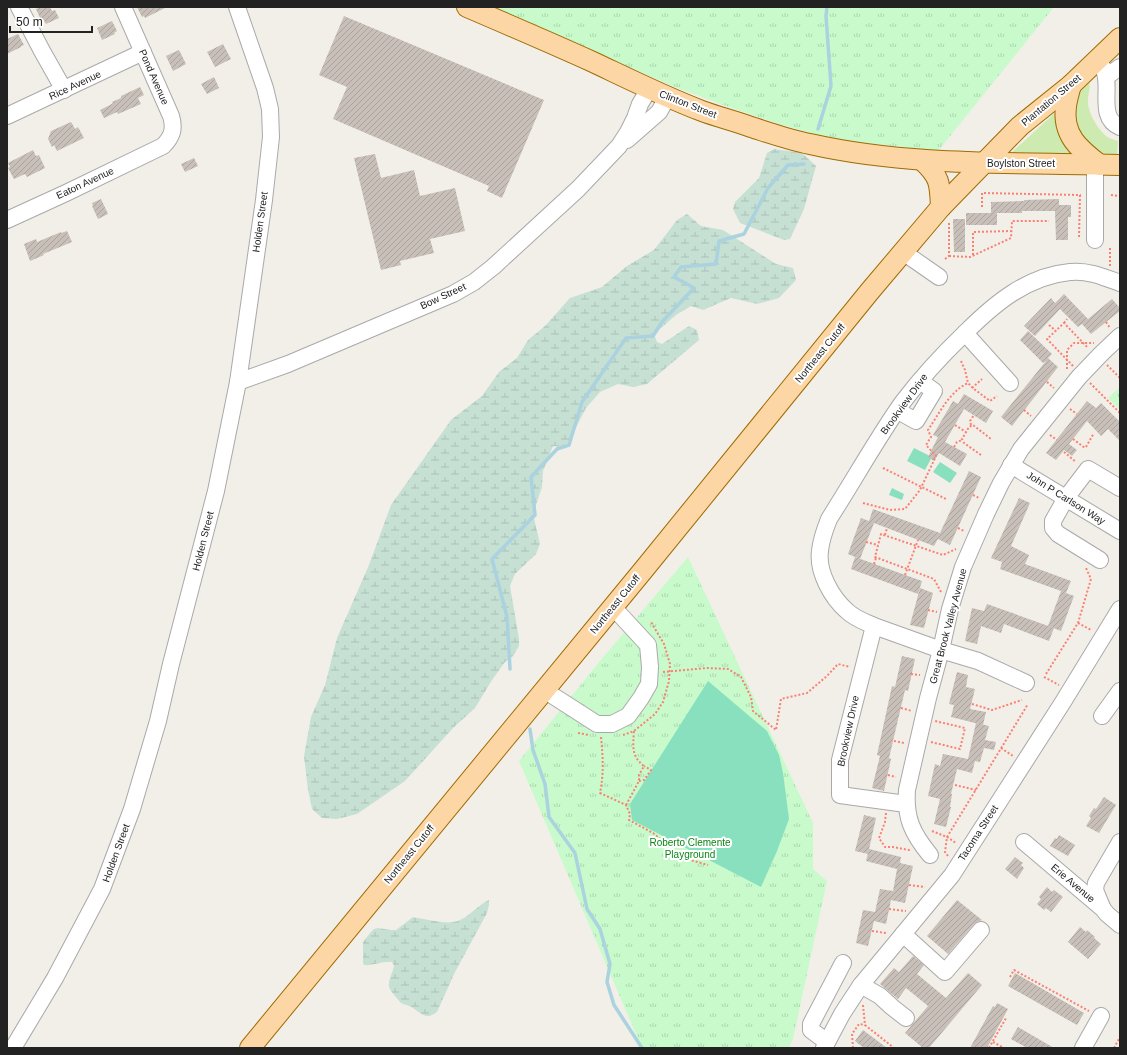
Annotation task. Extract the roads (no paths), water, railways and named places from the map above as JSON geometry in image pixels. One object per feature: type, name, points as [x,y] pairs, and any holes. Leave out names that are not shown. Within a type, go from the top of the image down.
[{"type":"main road","name":"Clinton Street","points":[[467,7],[593,62],[649,89],[702,111],[809,144],[890,157],[922,160]]},
{"type":"main road","name":"Plantation Street","points":[[983,163],[1020,126],[1071,85],[1101,68],[1120,38]]},
{"type":"main road","points":[[1071,85],[1065,117],[1069,134],[1074,142],[1097,165]]},
{"type":"main road","points":[[922,160],[932,170],[938,179],[945,212]]},
{"type":"main road","name":"Boylston Street","points":[[922,160],[983,163],[1120,165]]},
{"type":"main road","name":"Northeast Cutoff","points":[[250,1048],[613,607],[902,252],[945,212],[983,163]]},
{"type":"street","points":[[19,7],[64,90]]},
{"type":"street","name":"Pond Avenue","points":[[123,7],[171,116],[173,124],[172,134],[163,146]]},
{"type":"street","name":"Holden Street","points":[[13,1048],[55,978],[102,889],[132,809],[158,721],[214,498],[238,382],[264,200],[271,137],[270,109],[265,88],[237,7]]},
{"type":"street","name":"Rice Avenue","points":[[7,116],[143,52]]},
{"type":"street","points":[[1120,67],[1101,68],[1109,117],[1116,125],[1120,127]]},
{"type":"street","name":"Bow Street","points":[[238,382],[288,364],[453,294],[482,276],[578,189],[619,146],[628,132],[640,104],[649,89]]},
{"type":"street","name":"Bow Street","points":[[612,153],[659,112],[668,96]]},
{"type":"street","name":"Eaton Avenue","points":[[7,220],[163,146]]},
{"type":"street","points":[[1095,240],[1097,165]]},
{"type":"street","points":[[902,252],[939,277]]},
{"type":"street","name":"Brookview Drive","points":[[1026,683],[978,661],[941,650],[874,626],[857,618],[848,612],[832,594],[824,576],[819,553],[829,519],[898,410],[934,364],[996,304],[1046,276],[1078,272],[1097,275],[1120,283]]},
{"type":"street","points":[[965,333],[1010,384]]},
{"type":"street","name":"Great Brook Valley Avenue","points":[[930,855],[916,836],[908,816],[906,804],[907,790],[950,609],[963,567],[1001,483],[1021,449],[1077,380],[1120,336]]},
{"type":"street","name":"John P Carlson Way","points":[[1011,464],[1120,531]]},
{"type":"street","points":[[1093,564],[1058,534],[1053,528],[1053,521],[1066,498],[1088,469],[1120,488]]},
{"type":"street","points":[[544,690],[597,724],[612,724],[628,716],[649,684],[650,673],[648,645],[613,607]]},
{"type":"street","name":"Tacoma Street","points":[[826,1045],[842,1014],[897,934],[952,875],[1063,702],[1120,609]]},
{"type":"street","name":"Brookview Drive","points":[[874,626],[840,760],[840,795],[906,804]]},
{"type":"street","points":[[1102,716],[1120,691]]},
{"type":"street","name":"Erie Avenue","points":[[1024,842],[1120,926]]},
{"type":"street","points":[[1102,909],[1095,890],[1096,883],[1120,842]]},
{"type":"street","points":[[897,934],[945,972],[981,930]]},
{"type":"street","points":[[826,1045],[811,1030],[811,1024],[843,963]]},
{"type":"street","points":[[861,985],[880,996],[906,1018]]},
{"type":"street","points":[[1082,1048],[1101,1017]]},
{"type":"waterway","points":[[818,129],[831,86],[826,16],[827,7]]},
{"type":"waterway","points":[[510,669],[507,617],[492,559],[535,515],[531,477],[557,449],[569,445],[582,402],[626,338],[653,336],[662,322],[694,288],[674,277],[681,267],[716,264],[719,241],[744,234],[768,188],[788,165],[804,164]]},
{"type":"waterway","points":[[530,729],[533,750],[545,784],[549,817],[575,853],[587,909],[600,929],[610,964],[607,982],[614,1005],[642,1048]]},
{"type":"park label","name":"Roberto Clemente Playground","points":[[690,848]]}]
